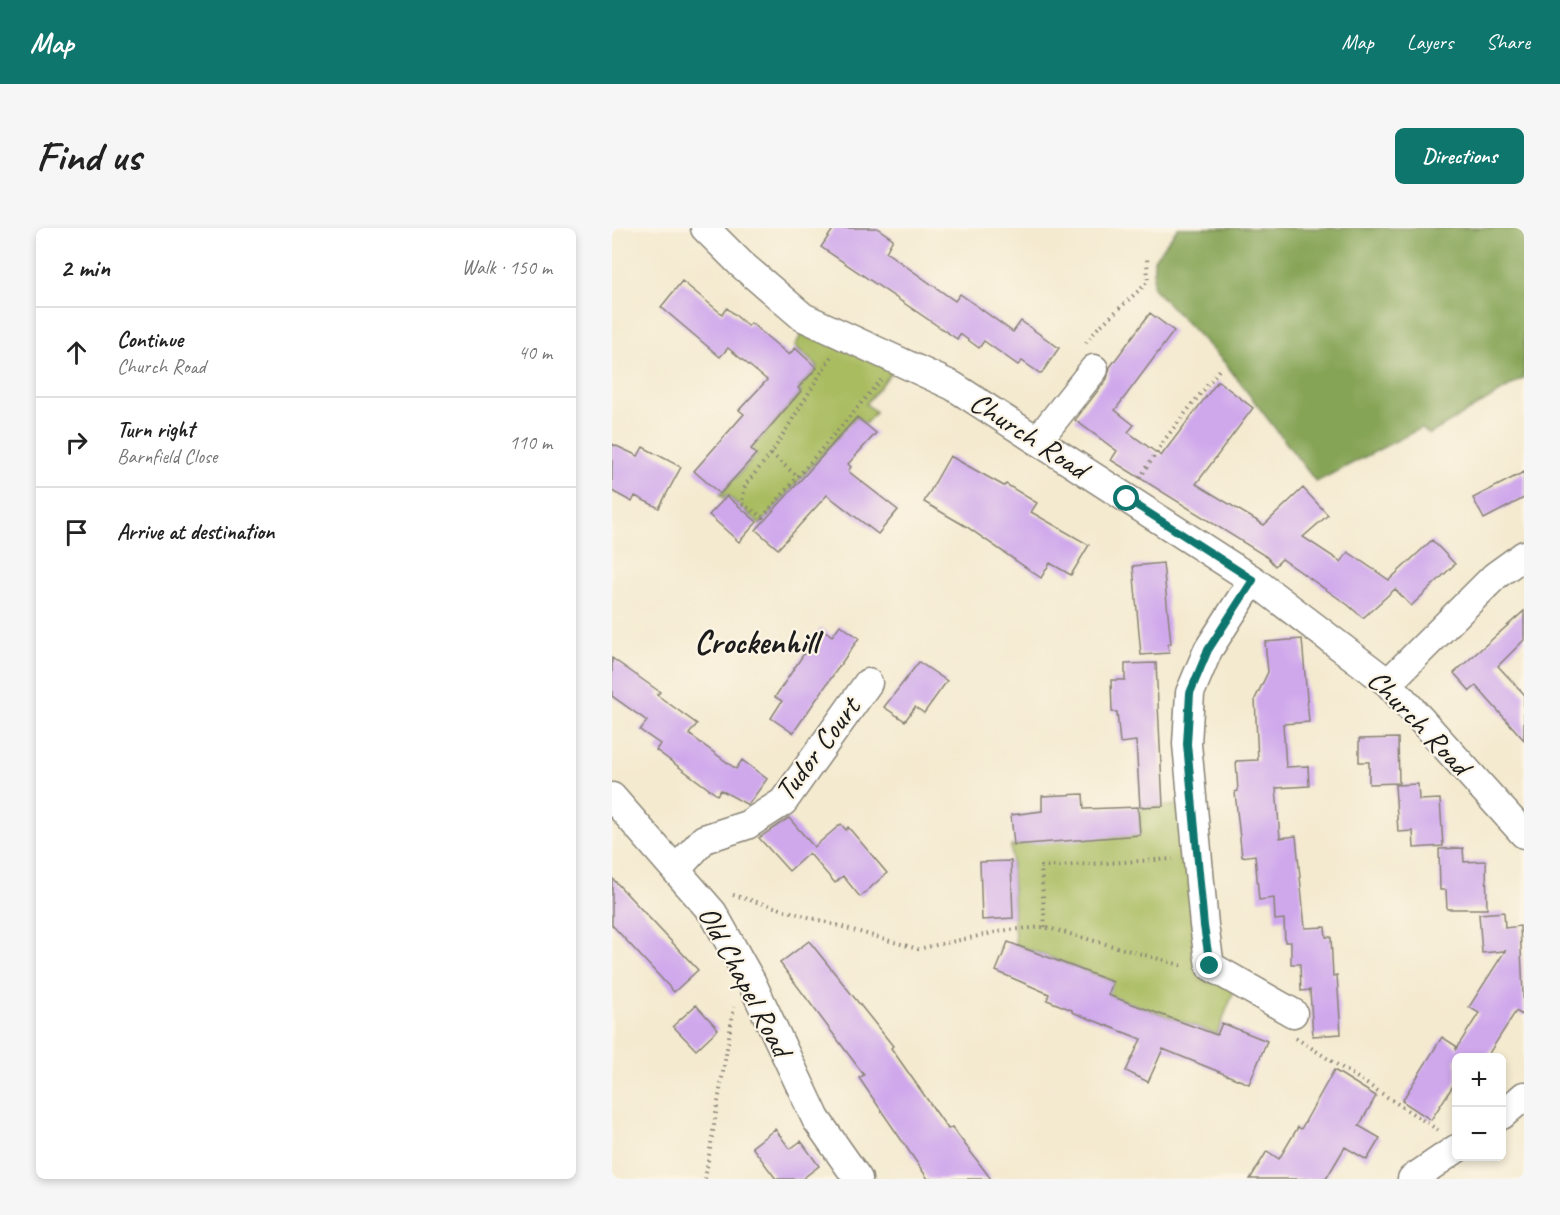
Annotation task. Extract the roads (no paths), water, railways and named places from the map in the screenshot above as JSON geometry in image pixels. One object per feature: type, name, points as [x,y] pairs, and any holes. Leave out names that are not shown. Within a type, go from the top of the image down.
[{"type":"street","name":"Church Road","points":[[705,228],[741,264],[803,317],[953,386],[1253,580],[1388,683],[1524,834]]},
{"type":"street","points":[[1037,441],[1094,369]]},
{"type":"street","points":[[1388,683],[1495,576],[1524,555]]},
{"type":"street","points":[[1253,580],[1208,650],[1190,693],[1187,744],[1210,966],[1294,1025]]},
{"type":"street","name":"Tudor Court","points":[[676,870],[704,839],[747,825],[783,802],[867,683]]},
{"type":"street","name":"Old Chapel Road","points":[[612,797],[713,913],[751,981],[816,1119],[858,1179]]},
{"type":"street","points":[[1412,1179],[1452,1143]]},
{"type":"district","name":"Crockenhill","points":[[756,642]]}]
